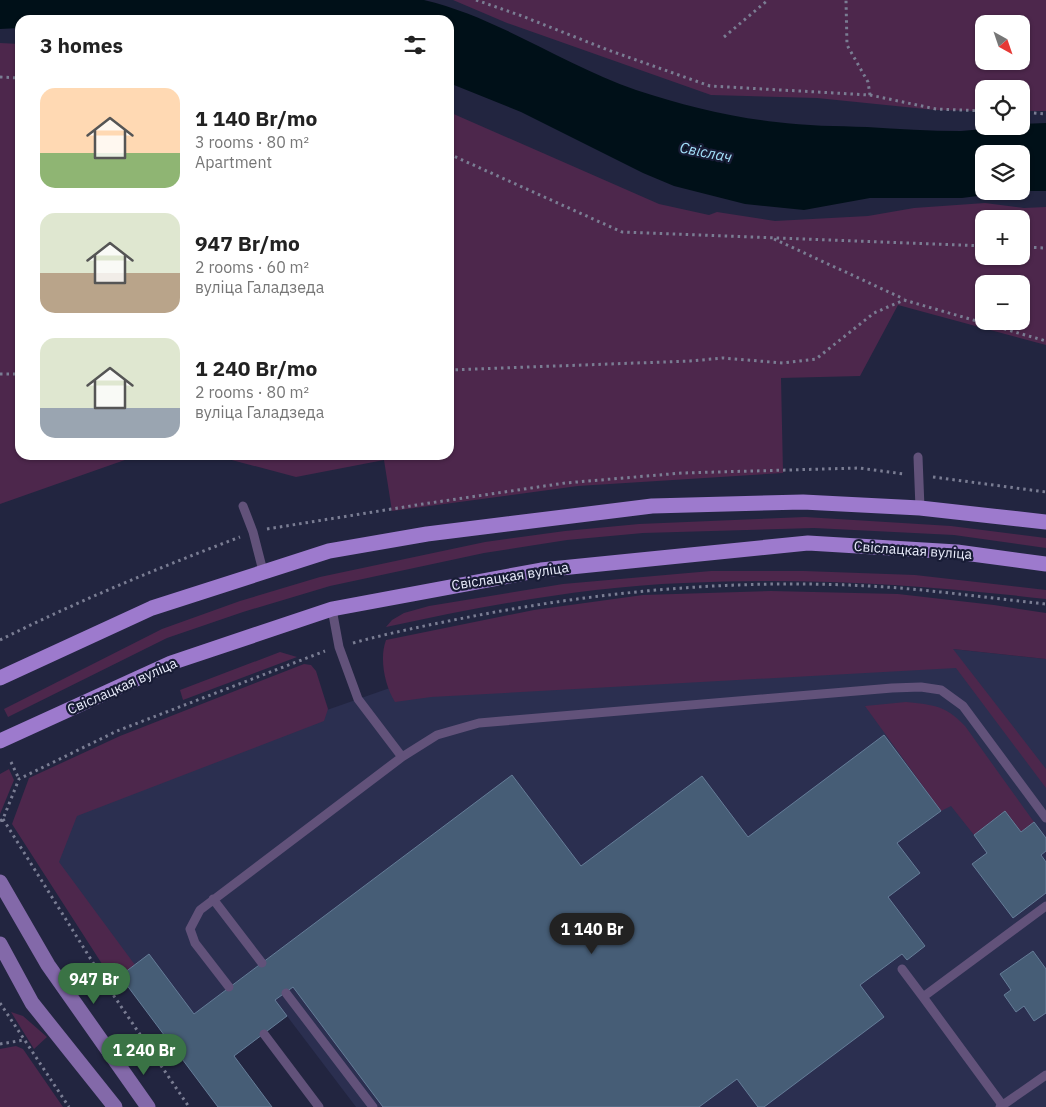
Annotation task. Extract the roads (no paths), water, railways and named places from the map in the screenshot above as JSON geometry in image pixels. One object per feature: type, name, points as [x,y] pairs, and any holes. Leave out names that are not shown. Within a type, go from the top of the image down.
[{"type":"main road","points":[[0,678],[152,608],[329,551],[418,536],[652,506],[804,502],[920,508],[1046,522]]},
{"type":"main road","name":"Свіслацкая вуліца","points":[[0,741],[171,663],[332,609],[428,589],[541,570],[808,543],[957,552],[1046,564]]},
{"type":"main road","points":[[0,882],[48,965],[148,1107]]},
{"type":"main road","points":[[0,944],[32,1002],[115,1107]]},
{"type":"lane","points":[[918,457],[920,508]]},
{"type":"lane","points":[[243,506],[253,532],[263,571]]},
{"type":"lane","points":[[332,609],[339,647],[358,699],[402,757]]},
{"type":"lane","points":[[229,988],[195,943],[190,930],[200,910],[402,757],[437,735],[479,723],[920,687],[941,690],[962,706],[1046,818]]},
{"type":"lane","points":[[213,899],[262,963]]},
{"type":"lane","points":[[923,997],[1046,906]]},
{"type":"lane","points":[[902,969],[1002,1106],[1046,1075]]},
{"type":"lane","points":[[286,993],[372,1107]]},
{"type":"lane","points":[[264,1034],[319,1107]]},
{"type":"water","name":"Свіслач","points":[[0,0],[424,0],[451,8],[504,29],[609,80],[636,90],[723,114],[758,120],[822,126],[938,131],[975,129],[975,135],[1030,135],[1030,124],[1046,123],[1046,191],[1030,191],[1030,145],[975,145],[975,196],[962,198],[870,198],[804,210],[745,204],[674,186],[643,173],[521,112],[454,85],[454,15],[15,15],[15,28],[0,29]]}]
